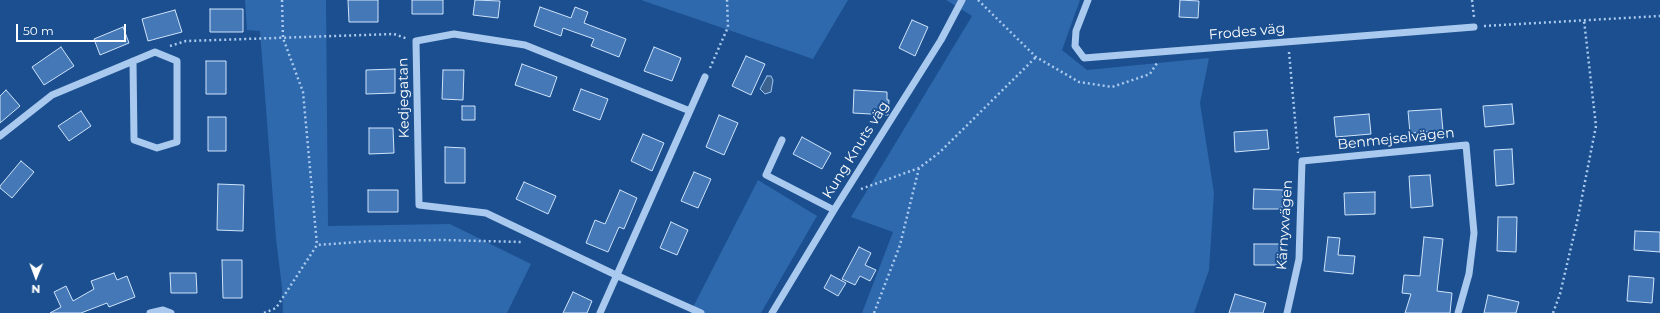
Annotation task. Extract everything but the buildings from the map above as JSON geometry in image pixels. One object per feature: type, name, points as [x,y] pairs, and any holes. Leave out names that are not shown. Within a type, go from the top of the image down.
[{"type":"street","name":"Kung Knuts väg","points":[[772,313],[834,210],[941,40],[962,0]]},
{"type":"street","name":"Frodes väg","points":[[1088,0],[1076,31],[1075,46],[1084,58],[1474,27]]},
{"type":"street","name":"Kedjegatan","points":[[690,111],[525,45],[454,34],[416,41],[419,205],[486,213],[618,276],[701,313]]},
{"type":"street","points":[[0,136],[52,95],[155,52],[177,61],[177,142],[157,148],[134,140],[133,62]]},
{"type":"street","points":[[600,313],[618,276],[705,77]]},
{"type":"street","points":[[782,140],[766,175],[834,210]]},
{"type":"street","name":"Benmejselvägen","points":[[1302,161],[1466,145],[1474,233],[1468,274],[1458,313]]},
{"type":"street","name":"Kärnyxvägen","points":[[1287,313],[1299,259],[1302,161]]},
{"type":"street","points":[[150,313],[163,310],[171,313]]},
{"type":"path","points":[[276,313],[276,308],[317,245],[304,92],[283,38],[282,0]]},
{"type":"path","points":[[705,77],[728,27],[727,0]]},
{"type":"path","points":[[1472,0],[1474,27],[1660,16]]},
{"type":"path","points":[[1553,313],[1560,294],[1575,229],[1596,126],[1584,20]]},
{"type":"path","points":[[155,52],[186,41],[394,34],[416,41]]},
{"type":"path","points":[[1288,42],[1297,151],[1302,161]]},
{"type":"path","points":[[843,196],[919,168],[940,152],[1036,57]]},
{"type":"path","points":[[874,313],[900,245],[919,168]]},
{"type":"path","points":[[317,245],[372,240],[526,242]]},
{"type":"path","points":[[264,313],[276,308]]},
{"type":"shaded area","points":[[245,0],[326,0],[328,226],[450,224],[531,264],[507,313],[283,313],[260,31],[247,30]]},
{"type":"shaded area","points":[[641,0],[848,0],[813,59]]},
{"type":"shaded area","points":[[946,0],[1080,0],[1062,50],[1087,70],[1209,58],[1200,103],[1214,193],[1209,270],[1194,313],[862,313],[893,232],[851,217],[972,16]]},
{"type":"shaded area","points":[[767,76],[771,76],[773,80],[771,92],[765,94],[760,89]]},
{"type":"shaded area","points":[[758,180],[817,216],[761,313],[690,313]]}]
